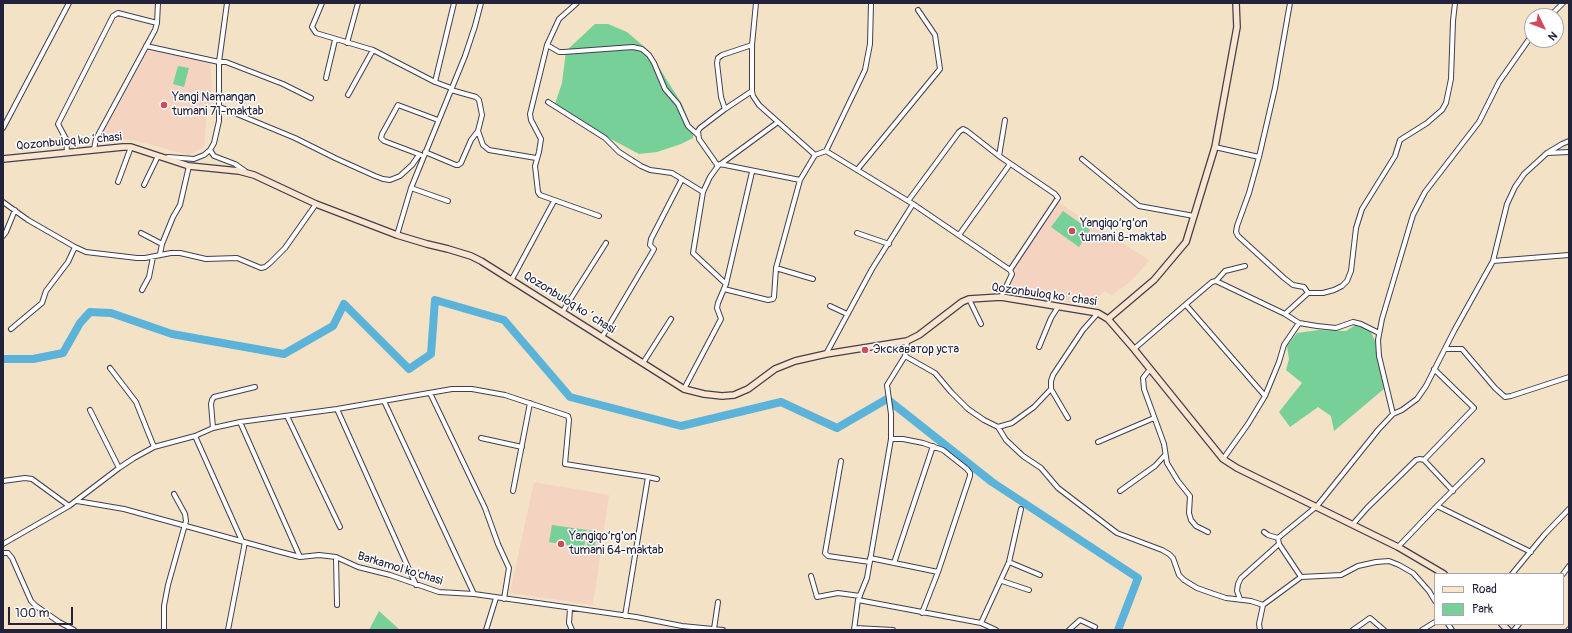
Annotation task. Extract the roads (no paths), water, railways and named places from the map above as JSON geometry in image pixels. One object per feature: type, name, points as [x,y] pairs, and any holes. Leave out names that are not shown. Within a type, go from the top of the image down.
[{"type":"main road","points":[[1108,319],[1154,280],[1168,266],[1186,242],[1215,148],[1237,27],[1236,3]]},
{"type":"main road","name":"Qozonbuloq koʻchasi","points":[[3,159],[113,147],[131,147],[189,166],[247,173],[316,204],[397,235],[471,256],[512,279],[684,389],[704,394],[722,396],[734,395],[748,389],[775,369],[795,361],[826,354],[907,341],[919,335],[962,302],[969,299],[1001,297],[1098,313],[1108,319],[1223,459],[1237,468],[1398,546],[1442,573]]},
{"type":"street","points":[[3,128],[69,3]]},
{"type":"street","points":[[94,149],[96,139],[157,23],[158,3]]},
{"type":"street","points":[[144,185],[161,156],[194,159],[204,155],[210,150],[216,136],[220,107],[219,62],[227,3]]},
{"type":"street","points":[[322,3],[312,27],[313,31],[335,40],[373,50],[435,82],[451,89],[472,95],[479,100],[482,115],[478,131],[471,140],[461,163],[458,165],[382,140],[382,134],[398,105],[438,120]]},
{"type":"street","points":[[347,43],[358,3]]},
{"type":"street","points":[[435,82],[454,3]]},
{"type":"street","points":[[397,235],[423,154],[465,56],[481,3]]},
{"type":"street","points":[[577,3],[559,19],[547,45],[530,114],[531,120],[541,139],[535,166],[538,192],[542,197],[599,216]]},
{"type":"street","points":[[756,3],[752,45],[752,91],[755,100],[815,155]]},
{"type":"street","points":[[724,289],[770,300],[774,297],[776,268],[800,180],[815,155],[826,151],[865,70],[870,44],[871,3]]},
{"type":"street","points":[[1290,3],[1275,88],[1259,157],[1250,193],[1236,232],[1238,236],[1284,278],[1293,285],[1304,287],[1308,293]]},
{"type":"street","points":[[1285,314],[1308,293],[1323,293],[1334,290],[1342,286],[1347,281],[1350,272],[1356,228],[1362,209],[1392,162],[1400,144],[1400,140],[1427,123],[1442,110],[1446,103],[1451,79],[1455,3]]},
{"type":"street","points":[[857,170],[940,69],[935,35],[918,10]]},
{"type":"street","points":[[67,152],[66,139],[58,124],[113,16],[118,13],[157,23]]},
{"type":"street","points":[[326,78],[335,40]]},
{"type":"street","points":[[547,45],[559,52],[633,47],[642,49],[649,54],[665,89],[678,104],[688,126],[698,135],[719,165],[800,180]]},
{"type":"street","points":[[725,109],[721,97],[718,58],[722,55],[752,45]]},
{"type":"street","points":[[146,46],[219,62],[226,62],[264,76],[311,98]]},
{"type":"street","points":[[1393,414],[1379,356],[1379,333],[1413,215],[1425,192],[1479,122],[1499,82],[1524,46]]},
{"type":"street","points":[[348,95],[373,50]]},
{"type":"street","points":[[698,135],[700,128],[752,91]]},
{"type":"street","points":[[548,102],[605,138],[619,152],[641,166],[650,170],[672,173],[703,192]]},
{"type":"street","points":[[220,107],[295,138],[341,161],[383,179],[390,180],[400,176],[423,154]]},
{"type":"street","points":[[999,156],[1005,120]]},
{"type":"street","points":[[726,284],[693,253],[703,192],[706,183],[719,165],[778,122]]},
{"type":"street","points":[[908,201],[963,129],[1010,164],[1055,194],[1058,198],[1010,270]]},
{"type":"street","points":[[478,131],[483,145],[489,150],[536,158]]},
{"type":"street","points":[[1278,538],[1317,506],[1378,430],[1393,414],[1402,410],[1416,399],[1426,386],[1493,261],[1507,204],[1515,186],[1524,174],[1547,153],[1569,141]]},
{"type":"street","points":[[118,182],[131,147]]},
{"type":"street","points":[[1215,148],[1259,157]]},
{"type":"street","points":[[210,150],[214,156],[235,164],[247,173]]},
{"type":"street","points":[[826,151],[913,204],[1010,270],[1012,274],[1001,297]]},
{"type":"street","points":[[1547,153],[1569,152]]},
{"type":"street","points":[[1082,159],[1139,206],[1194,216]]},
{"type":"street","points":[[959,235],[1010,164]]},
{"type":"street","points":[[160,254],[162,244],[173,217],[180,205],[189,166]]},
{"type":"street","points":[[684,389],[721,321],[717,308],[726,284],[752,172]]},
{"type":"street","points":[[602,337],[653,251],[654,249],[650,245],[651,240],[682,179]]},
{"type":"street","points":[[411,188],[448,201]]},
{"type":"street","points":[[512,279],[554,201]]},
{"type":"street","points":[[3,202],[28,220],[86,252],[137,258],[153,257],[160,254],[180,253],[206,259],[237,258],[263,268],[270,263],[284,248],[316,204]]},
{"type":"street","points":[[826,354],[872,269],[913,204]]},
{"type":"street","points":[[3,236],[15,210]]},
{"type":"street","points":[[141,233],[162,244]]},
{"type":"street","points":[[857,233],[888,244]]},
{"type":"street","points":[[563,311],[606,243]]},
{"type":"street","points":[[11,329],[42,302],[50,285],[68,262],[75,247]]},
{"type":"street","points":[[1493,261],[1569,255]]},
{"type":"street","points":[[142,290],[149,277],[153,257]]},
{"type":"street","points":[[1134,350],[1212,282],[1216,281],[1225,271],[1245,266]]},
{"type":"street","points":[[776,268],[813,279]]},
{"type":"street","points":[[1216,281],[1285,314],[1299,323],[1336,328],[1353,322],[1362,324],[1379,333]]},
{"type":"street","points":[[969,299],[981,324]]},
{"type":"street","points":[[1186,305],[1264,396]]},
{"type":"street","points":[[830,306],[847,314]]},
{"type":"street","points":[[1039,347],[1051,318],[1058,307]]},
{"type":"street","points":[[1068,418],[1051,389],[1051,381],[1053,375],[1083,330],[1098,313]]},
{"type":"street","points":[[643,363],[671,319]]},
{"type":"street","points":[[1223,459],[1248,424],[1264,396],[1279,362],[1284,345],[1299,323]]},
{"type":"street","points":[[893,630],[854,629],[859,598],[867,578],[892,439],[891,414],[887,385],[905,356],[907,341]]},
{"type":"street","points":[[1445,349],[1462,349],[1495,388],[1505,397],[1569,378]]},
{"type":"street","points":[[905,356],[935,373],[968,409],[984,420],[998,427],[1006,440],[1023,456],[1041,468],[1058,488],[1117,533],[1162,550],[1168,554],[1173,558],[1179,575],[1197,588],[1226,598],[1240,599],[1263,605]]},
{"type":"street","points":[[110,368],[136,402],[154,448]]},
{"type":"street","points":[[1150,369],[1143,378],[1144,389],[1164,444],[1167,464],[1190,496],[1190,520],[1196,526],[1208,532]]},
{"type":"street","points":[[1424,460],[1474,408],[1434,369]]},
{"type":"street","points":[[213,428],[211,404],[214,398],[255,387]]},
{"type":"street","points":[[3,544],[70,506],[119,468],[134,458],[154,448],[195,436],[213,428],[240,422],[337,409],[452,389],[472,389],[505,395],[569,417],[565,464],[657,479]]},
{"type":"street","points":[[998,427],[1012,423],[1034,407],[1051,389]]},
{"type":"street","points":[[430,393],[485,508],[498,544],[509,568],[504,598]]},
{"type":"street","points":[[384,401],[474,594]]},
{"type":"street","points":[[513,491],[530,403]]},
{"type":"street","points":[[337,409],[416,585]]},
{"type":"street","points":[[90,410],[119,468]]},
{"type":"street","points":[[287,416],[340,526]]},
{"type":"street","points":[[1098,442],[1154,418]]},
{"type":"street","points":[[240,422],[300,556]]},
{"type":"street","points":[[195,436],[244,542],[228,630]]},
{"type":"street","points":[[481,438],[522,447]]},
{"type":"street","points":[[892,439],[912,440],[943,450],[967,469],[970,476],[938,572],[922,613]]},
{"type":"street","points":[[894,563],[933,446]]},
{"type":"street","points":[[1120,491],[1155,466],[1166,455]]},
{"type":"street","points":[[1353,524],[1368,507],[1416,460],[1424,460],[1453,491]]},
{"type":"street","points":[[841,461],[825,552],[828,556],[894,563],[938,572]]},
{"type":"street","points":[[1398,546],[1482,461]]},
{"type":"street","points":[[625,616],[648,477]]},
{"type":"street","points":[[3,480],[25,478],[32,479],[70,506]]},
{"type":"street","points":[[164,630],[164,606],[168,584],[186,521],[174,494]]},
{"type":"street","name":"Barkamol ko'chasi","points":[[77,501],[124,509],[300,556],[320,555],[336,557],[350,564],[390,575],[439,592],[474,594],[504,598],[702,629],[723,630]]},
{"type":"street","points":[[1437,506],[1531,552]]},
{"type":"street","points":[[1513,573],[1545,534],[1569,509]]},
{"type":"street","points":[[981,623],[1002,581],[1009,562],[1021,510]]},
{"type":"street","points":[[1264,532],[1278,538]]},
{"type":"street","points":[[1278,538],[1279,544],[1301,577]]},
{"type":"street","points":[[1240,599],[1237,591],[1241,578],[1279,544]]},
{"type":"street","points":[[3,553],[8,553],[12,558],[32,601],[36,606],[59,622],[74,630]]},
{"type":"street","points":[[336,557],[337,605]]},
{"type":"street","points":[[1260,630],[1259,624],[1263,605],[1301,577],[1341,575],[1358,566],[1389,561],[1400,565],[1413,574],[1429,591],[1434,599]]},
{"type":"street","points":[[1009,562],[1040,575]]},
{"type":"street","points":[[810,576],[817,597],[838,593],[922,613],[981,623],[996,630]]},
{"type":"street","points":[[1002,581],[1029,590]]},
{"type":"street","points":[[486,630],[496,598]]},
{"type":"street","points":[[714,629],[718,602]]},
{"type":"street","points":[[570,609],[569,623],[572,630]]},
{"type":"street","points":[[1353,630],[1370,618],[1384,630]]},
{"type":"street","points":[[1069,630],[1080,620],[1095,627]]},
{"type":"street","points":[[1422,630],[1434,623]]},
{"type":"waterway","points":[[3,359],[33,359],[63,353],[80,323],[90,312],[111,313],[172,334],[284,354],[333,326],[344,304],[409,369],[431,354],[435,300],[504,320],[570,397],[681,426],[781,402],[837,428],[887,399],[992,482],[1138,578],[1118,630]]},
{"type":"place","name":"Yangi Namangan tumani 71-maktab","points":[[164,105]]},
{"type":"place","name":"Yangiqo’rg’on tumani 8-maktab","points":[[1072,231]]},
{"type":"place","name":"Экскаватор уста","points":[[865,350]]},
{"type":"place","name":"Yangiqo’rg’on tumani 64-maktab","points":[[561,544]]}]
